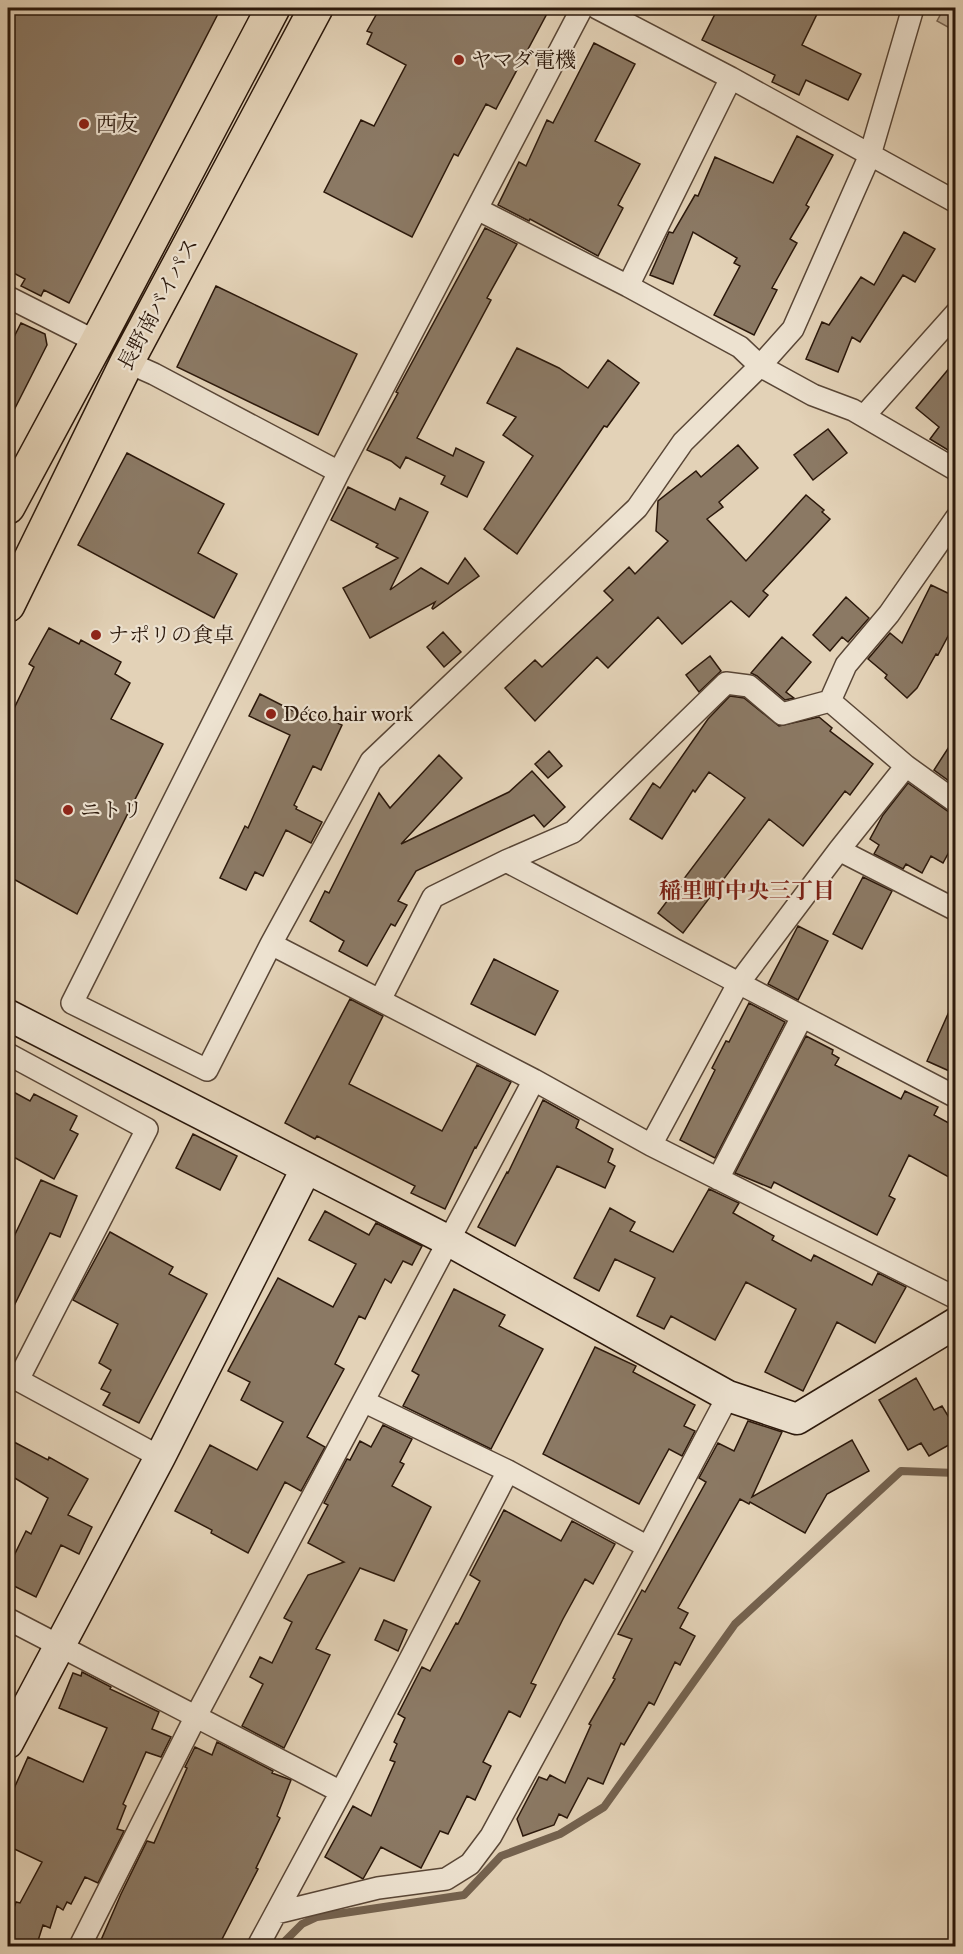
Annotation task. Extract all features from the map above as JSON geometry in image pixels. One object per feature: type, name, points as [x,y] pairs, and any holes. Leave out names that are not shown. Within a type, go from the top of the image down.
[{"type":"highway","name":"長野南バイパス","points":[[8,507],[273,8]]},
{"type":"highway","name":"長野南バイパス","points":[[8,604],[127,362],[316,8]]},
{"type":"street","points":[[582,8],[339,472],[72,1003],[207,1070],[271,944],[371,760],[637,508],[683,442],[793,329],[870,155],[913,8]]},
{"type":"street","points":[[597,8],[731,78],[956,202]]},
{"type":"street","points":[[628,286],[731,78]]},
{"type":"street","points":[[477,209],[628,286],[740,347],[759,366],[813,395],[853,410],[956,470]]},
{"type":"street","points":[[8,297],[97,342]]},
{"type":"street","points":[[864,416],[956,314]]},
{"type":"street","points":[[127,362],[339,472]]},
{"type":"street","points":[[830,701],[846,665],[889,614],[956,518]]},
{"type":"street","points":[[380,1000],[433,897],[506,861],[573,832],[726,683],[749,686],[782,714],[830,701]]},
{"type":"street","points":[[830,701],[906,766],[956,802]]},
{"type":"street","points":[[651,1145],[738,984],[906,766]]},
{"type":"street","points":[[839,850],[956,910]]},
{"type":"street","points":[[506,861],[956,1097]]},
{"type":"street","points":[[271,944],[534,1080],[651,1145],[956,1298]]},
{"type":"street","points":[[8,1015],[449,1241],[728,1396],[797,1419],[956,1323]]},
{"type":"street","points":[[718,1179],[802,1017]]},
{"type":"street","points":[[8,1060],[10,1055],[147,1129],[18,1380],[160,1456]]},
{"type":"street","points":[[80,1947],[196,1716],[365,1402],[534,1080]]},
{"type":"street","points":[[8,1743],[160,1456],[306,1169]]},
{"type":"street","points":[[276,1913],[378,1888],[446,1880],[470,1864],[491,1836],[728,1396]]},
{"type":"street","points":[[365,1402],[508,1471],[648,1547]]},
{"type":"street","points":[[258,1947],[508,1471]]},
{"type":"street","points":[[8,1619],[341,1792]]},
{"type":"shaded area","points":[[944,8],[955,8],[955,31],[937,21]]},
{"type":"building","name":"西友","points":[[8,8],[221,8],[69,303],[44,290],[41,296],[21,286],[25,279],[8,270]]},
{"type":"building","points":[[380,8],[550,8],[496,109],[486,104],[458,156],[454,154],[412,237],[324,192],[361,120],[374,126],[406,65],[367,44],[372,33],[367,31]]},
{"type":"building","points":[[718,8],[820,8],[802,45],[861,74],[848,100],[806,80],[799,95],[772,82],[775,75],[702,40]]},
{"type":"building","points":[[594,43],[635,64],[595,141],[640,164],[618,205],[623,208],[598,256],[530,219],[529,221],[498,205],[519,162],[526,166],[547,120],[553,123]]},
{"type":"building","points":[[797,136],[833,155],[806,205],[809,207],[790,239],[797,243],[772,288],[777,290],[754,335],[714,315],[740,266],[734,263],[737,258],[693,232],[673,284],[650,275],[669,232],[673,233],[695,195],[698,196],[715,157],[773,183]]},
{"type":"building","points":[[485,228],[517,244],[487,298],[491,300],[417,438],[453,456],[456,448],[484,462],[467,497],[441,484],[445,476],[406,457],[400,468],[391,461],[367,450]]},
{"type":"building","points":[[904,232],[935,249],[915,282],[903,275],[860,342],[852,337],[838,372],[806,359],[822,322],[829,325],[861,277],[874,285]]},
{"type":"building","points":[[216,286],[357,354],[318,435],[177,367]]},
{"type":"building","points":[[21,323],[45,334],[47,345],[8,422],[8,349]]},
{"type":"building","points":[[517,348],[559,368],[588,388],[608,360],[639,383],[607,427],[604,426],[517,554],[484,529],[533,456],[503,435],[516,417],[487,403]]},
{"type":"building","points":[[956,360],[956,455],[930,439],[939,427],[916,408]]},
{"type":"building","points":[[828,429],[847,453],[813,480],[794,455]]},
{"type":"building","points":[[738,445],[758,468],[719,502],[723,507],[707,519],[746,561],[806,495],[824,510],[822,512],[830,519],[763,591],[768,595],[749,617],[731,601],[682,644],[658,617],[608,668],[597,657],[535,721],[505,688],[535,660],[542,667],[613,600],[604,591],[629,567],[635,574],[668,541],[656,531],[658,501],[696,471],[701,477]]},
{"type":"building","points":[[127,453],[224,504],[198,553],[237,574],[214,618],[78,545]]},
{"type":"building","points":[[348,487],[395,510],[400,498],[428,512],[390,590],[421,568],[448,584],[465,558],[479,576],[433,609],[435,602],[370,638],[343,588],[398,558],[376,547],[378,544],[331,520]]},
{"type":"building","points":[[931,585],[956,597],[956,621],[917,688],[907,698],[885,678],[887,675],[868,659],[890,633],[902,643]]},
{"type":"building","points":[[846,597],[869,618],[848,642],[842,637],[830,651],[813,635]]},
{"type":"building","name":"ニトリ","points":[[49,628],[79,644],[81,640],[121,662],[115,674],[130,683],[111,719],[163,744],[77,914],[8,876],[8,721],[34,667],[29,664]]},
{"type":"building","points":[[443,632],[461,652],[444,667],[427,647]]},
{"type":"building","points":[[782,637],[811,662],[786,692],[794,698],[785,700],[751,673]]},
{"type":"building","points":[[710,656],[721,671],[699,692],[686,675]]},
{"type":"building","points":[[260,694],[301,715],[304,708],[342,725],[321,770],[313,766],[294,805],[296,809],[322,822],[311,843],[286,830],[263,876],[255,872],[246,890],[220,878],[245,826],[248,828],[290,735],[249,716]]},
{"type":"building","points":[[730,696],[744,698],[779,726],[819,717],[832,728],[830,731],[873,764],[850,795],[845,791],[803,846],[769,819],[683,933],[658,913],[745,798],[709,772],[695,792],[693,790],[662,839],[630,819],[653,783],[660,788],[708,719]]},
{"type":"building","points":[[956,736],[956,786],[934,770]]},
{"type":"building","points":[[549,751],[562,766],[548,778],[535,764]]},
{"type":"building","points":[[439,755],[462,778],[401,844],[509,792],[532,771],[565,807],[544,827],[534,815],[416,871],[398,901],[407,905],[395,926],[391,924],[367,966],[339,951],[344,941],[310,921],[325,891],[329,893],[379,793],[390,808]]},
{"type":"building","points":[[908,783],[956,815],[956,839],[943,863],[931,856],[922,873],[906,864],[903,869],[874,854],[879,845],[870,839],[883,815]]},
{"type":"building","points":[[863,877],[892,891],[862,949],[833,934]]},
{"type":"building","points":[[798,926],[828,941],[798,1000],[768,984]]},
{"type":"building","points":[[494,959],[558,991],[535,1035],[471,1004]]},
{"type":"building","points":[[956,996],[956,1074],[927,1061]]},
{"type":"building","points":[[350,999],[383,1016],[349,1084],[442,1131],[477,1065],[511,1082],[475,1147],[445,1209],[411,1193],[415,1186],[317,1136],[315,1139],[285,1123]]},
{"type":"building","points":[[749,1003],[785,1022],[715,1158],[680,1140],[715,1070],[712,1068],[726,1041],[729,1042]]},
{"type":"building","points":[[806,1036],[833,1050],[832,1054],[839,1058],[835,1065],[901,1099],[905,1091],[938,1107],[934,1115],[956,1127],[956,1181],[909,1155],[889,1196],[895,1199],[877,1235],[774,1182],[771,1188],[735,1173]]},
{"type":"building","points":[[8,1089],[30,1101],[34,1094],[77,1116],[70,1130],[78,1134],[54,1179],[8,1154]]},
{"type":"building","points":[[543,1100],[579,1120],[576,1128],[613,1149],[608,1162],[615,1166],[605,1188],[557,1166],[515,1246],[478,1227],[508,1173]]},
{"type":"building","points":[[193,1134],[237,1156],[220,1190],[176,1168]]},
{"type":"building","points":[[41,1180],[77,1196],[60,1237],[50,1233],[8,1318],[8,1249]]},
{"type":"building","points":[[709,1189],[739,1203],[733,1213],[774,1236],[772,1240],[811,1261],[814,1255],[872,1285],[878,1273],[906,1287],[875,1343],[837,1322],[803,1391],[765,1372],[796,1309],[746,1282],[715,1340],[671,1316],[664,1329],[637,1316],[655,1278],[615,1259],[599,1291],[574,1278],[610,1208],[635,1222],[630,1231],[673,1252]]},
{"type":"building","points":[[325,1211],[369,1235],[376,1223],[422,1246],[412,1265],[403,1261],[391,1283],[385,1279],[365,1319],[359,1316],[335,1364],[344,1369],[307,1437],[325,1447],[301,1491],[285,1482],[248,1553],[211,1533],[212,1530],[175,1511],[210,1445],[257,1470],[283,1422],[241,1400],[250,1382],[228,1371],[278,1278],[333,1307],[356,1264],[309,1240]]},
{"type":"building","points":[[110,1232],[173,1267],[169,1274],[207,1294],[139,1423],[103,1405],[110,1393],[101,1389],[111,1370],[99,1363],[118,1324],[73,1300]]},
{"type":"building","points":[[454,1289],[505,1315],[499,1326],[543,1349],[491,1449],[403,1406],[419,1375],[412,1371]]},
{"type":"building","points":[[595,1347],[636,1366],[633,1372],[695,1405],[684,1426],[695,1431],[682,1456],[669,1449],[639,1504],[543,1454]]},
{"type":"building","points":[[916,1378],[934,1410],[942,1406],[956,1429],[956,1441],[929,1456],[921,1443],[908,1450],[879,1400]]},
{"type":"building","points":[[748,1421],[782,1432],[752,1497],[852,1440],[869,1471],[827,1494],[805,1533],[750,1502],[749,1504],[740,1499],[678,1608],[688,1613],[680,1628],[695,1636],[680,1665],[675,1662],[654,1705],[649,1702],[624,1745],[621,1743],[603,1784],[588,1778],[567,1818],[559,1814],[554,1825],[523,1836],[517,1819],[539,1777],[547,1780],[550,1775],[565,1783],[591,1725],[589,1724],[615,1679],[613,1678],[632,1639],[618,1634],[642,1590],[645,1592],[706,1482],[699,1478],[718,1443],[734,1451]]},
{"type":"building","points":[[383,1425],[412,1439],[400,1462],[404,1464],[392,1486],[431,1507],[394,1581],[360,1568],[316,1649],[330,1655],[284,1748],[242,1726],[263,1684],[250,1677],[260,1657],[272,1663],[292,1622],[284,1618],[308,1575],[344,1562],[308,1543],[328,1505],[324,1503],[347,1459],[350,1460],[360,1441],[371,1447]]},
{"type":"building","points":[[14,1442],[48,1460],[49,1457],[88,1479],[68,1515],[92,1527],[79,1554],[61,1545],[36,1597],[8,1583],[8,1568],[26,1531],[31,1534],[48,1498],[8,1474],[8,1454]]},
{"type":"building","points":[[504,1510],[561,1541],[572,1521],[615,1544],[593,1584],[585,1579],[563,1619],[531,1683],[536,1685],[520,1717],[509,1711],[483,1762],[491,1766],[475,1800],[467,1796],[448,1834],[440,1831],[421,1868],[381,1847],[363,1879],[325,1857],[353,1806],[371,1816],[395,1762],[390,1760],[397,1744],[394,1742],[405,1718],[398,1714],[422,1667],[430,1671],[456,1623],[458,1624],[480,1581],[470,1575]]},
{"type":"building","points":[[384,1620],[407,1630],[398,1651],[375,1640]]},
{"type":"building","points":[[82,1672],[111,1687],[110,1689],[159,1712],[152,1729],[171,1737],[161,1757],[146,1752],[123,1804],[126,1806],[117,1829],[124,1831],[98,1883],[85,1877],[71,1904],[67,1902],[63,1910],[57,1906],[50,1928],[43,1925],[36,1947],[8,1947],[8,1925],[16,1902],[20,1903],[42,1862],[8,1846],[8,1802],[28,1757],[83,1782],[107,1728],[59,1708],[73,1673],[81,1676]]},
{"type":"building","points":[[217,1742],[273,1771],[272,1773],[291,1780],[277,1816],[280,1818],[256,1868],[258,1869],[218,1947],[98,1947],[147,1841],[154,1843],[195,1747],[212,1755]]},
{"type":"waterway","points":[[280,1946],[302,1924],[317,1917],[464,1895],[501,1856],[560,1834],[604,1807],[735,1624],[901,1471],[956,1473]]},
{"type":"place","name":"ヤマダ電機","points":[[459,60]]},
{"type":"place","name":"西友","points":[[84,124]]},
{"type":"place","name":"ナポリの食卓","points":[[96,635]]},
{"type":"place","name":"Déco hair work","points":[[271,714]]},
{"type":"place","name":"ニトリ","points":[[68,810]]},
{"type":"district","name":"稲里町中央三丁目","points":[[747,890]]}]
